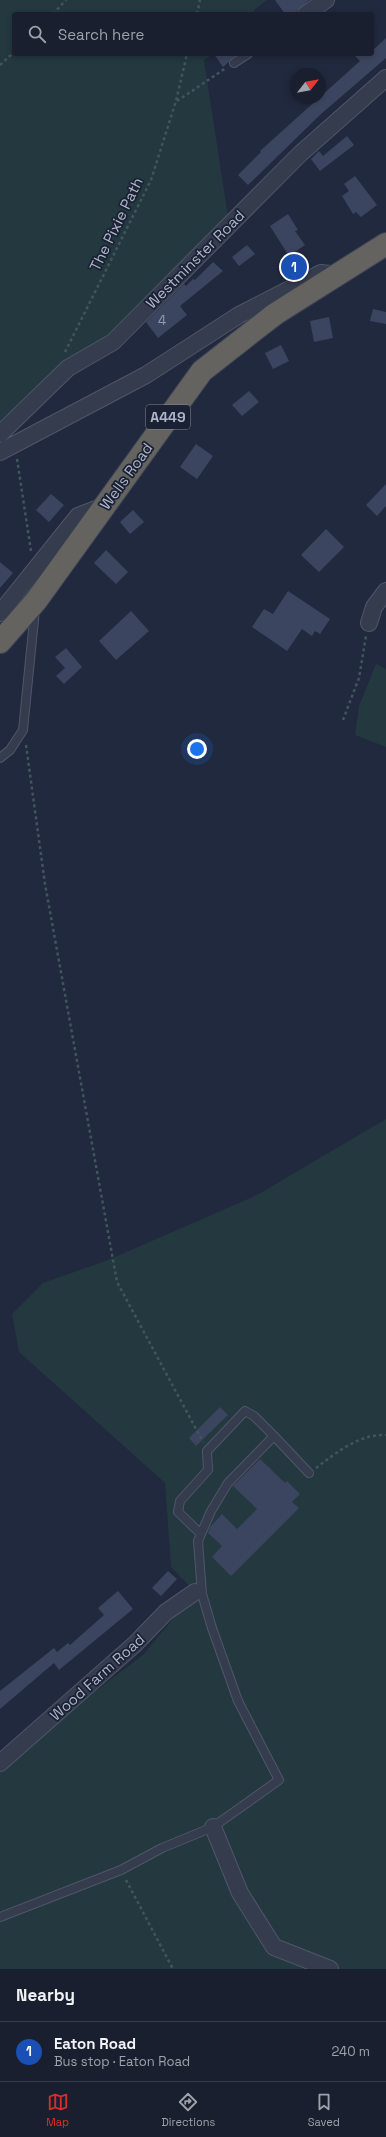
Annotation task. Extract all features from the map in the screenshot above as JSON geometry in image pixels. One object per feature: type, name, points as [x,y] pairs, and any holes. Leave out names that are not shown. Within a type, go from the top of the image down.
[{"type":"highway","name":"Wells Road","points":[[0,642],[36,601],[202,371],[275,314],[386,244]]},
{"type":"street","points":[[309,12],[326,0]]},
{"type":"street","name":"Westminster Road","points":[[0,434],[68,368],[113,342],[300,154],[386,78]]},
{"type":"street","points":[[0,452],[146,375],[239,315],[321,274],[340,274]]},
{"type":"street","points":[[0,613],[78,516],[104,506]]},
{"type":"street","points":[[369,623],[374,607],[386,591]]},
{"type":"street","name":"Wood Farm Road","points":[[0,1763],[135,1644],[166,1612],[198,1593]]},
{"type":"street","points":[[213,1827],[240,1894],[274,1947],[330,1969]]},
{"type":"lane","points":[[234,63],[245,56]]},
{"type":"lane","points":[[0,758],[10,750],[23,730],[36,601]]},
{"type":"lane","points":[[201,1534],[178,1512],[180,1500],[208,1470],[207,1451],[245,1411],[254,1416],[309,1473]]},
{"type":"lane","points":[[0,1917],[121,1870],[162,1848],[213,1827],[279,1780],[238,1701],[198,1593],[198,1540],[211,1511],[228,1483],[274,1436]]},
{"type":"path","points":[[55,12],[66,0]]},
{"type":"path","points":[[197,12],[200,0]]},
{"type":"path","points":[[0,65],[12,54]]},
{"type":"path","name":"The Pixie Path","points":[[63,356],[151,180],[176,101],[187,56]]},
{"type":"path","points":[[176,101],[234,63]]},
{"type":"path","points":[[14,445],[34,570]]},
{"type":"path","points":[[343,720],[359,678],[369,623]]},
{"type":"path","points":[[23,730],[45,884],[117,1282],[207,1451]]},
{"type":"path","points":[[309,1473],[346,1447],[372,1434],[386,1435]]},
{"type":"path","points":[[121,1870],[173,1969]]},
{"type":"shaded area","points":[[0,0],[267,0],[254,10],[254,12],[12,12],[12,56],[210,56],[204,60],[229,223],[0,442]]},
{"type":"shaded area","points":[[376,664],[386,669],[386,747],[355,735],[359,706]]},
{"type":"shaded area","points":[[386,1119],[386,1969],[0,1969],[0,1760],[51,1725],[143,1655],[195,1592],[171,1567],[165,1483],[19,1352],[12,1314],[43,1283],[108,1260],[257,1195]]},
{"type":"building","points":[[275,0],[309,0],[296,12],[284,12]]},
{"type":"building","points":[[386,38],[386,58],[321,114],[248,185],[238,175],[261,152],[260,151],[312,104],[326,104],[326,92],[360,61],[355,56],[374,56],[374,49]]},
{"type":"building","points":[[215,56],[236,56],[223,67]]},
{"type":"building","points":[[347,136],[354,145],[320,171],[311,159],[319,151],[323,156]]},
{"type":"building","points":[[355,176],[377,205],[361,217],[356,212],[353,214],[342,196],[349,191],[344,184]]},
{"type":"building","points":[[288,214],[298,230],[295,231],[305,245],[289,256],[270,226]]},
{"type":"building","points":[[247,245],[255,254],[239,266],[232,257]]},
{"type":"building","points":[[213,262],[223,271],[180,306],[187,315],[158,338],[146,322],[184,284],[186,286],[193,279],[195,280]]},
{"type":"building","points":[[373,309],[386,312],[386,324],[370,321]]},
{"type":"building","points":[[329,317],[333,338],[314,342],[310,321]]},
{"type":"building","points":[[281,345],[289,361],[273,369],[265,353]]},
{"type":"building","points":[[249,391],[259,402],[242,416],[232,405]]},
{"type":"building","points":[[196,444],[213,456],[197,479],[180,467]]},
{"type":"building","points":[[386,484],[386,506],[377,516],[366,505]]},
{"type":"building","points":[[51,494],[64,505],[49,522],[36,510]]},
{"type":"building","points":[[133,510],[144,522],[130,534],[120,522]]},
{"type":"building","points":[[326,529],[344,547],[319,572],[301,555]]},
{"type":"building","points":[[106,550],[128,572],[116,584],[94,563]]},
{"type":"building","points":[[0,562],[13,573],[0,588]]},
{"type":"building","points":[[288,591],[330,619],[320,634],[315,631],[312,636],[302,629],[287,651],[252,627],[264,609],[273,614]]},
{"type":"building","points":[[131,611],[149,631],[116,660],[99,641]]},
{"type":"building","points":[[66,648],[82,667],[64,684],[56,676],[65,668],[55,657]]},
{"type":"building","points":[[220,1407],[228,1415],[196,1446],[189,1438]]},
{"type":"building","points":[[260,1459],[285,1483],[287,1481],[300,1494],[292,1502],[299,1508],[231,1576],[212,1557],[222,1546],[208,1533],[210,1527],[222,1514],[237,1529],[257,1509],[233,1486]]},
{"type":"building","points":[[168,1571],[177,1579],[161,1596],[152,1588]]},
{"type":"building","points":[[118,1591],[133,1609],[59,1670],[54,1663],[0,1709],[0,1691],[54,1648],[57,1652],[68,1643],[70,1645],[104,1615],[98,1608]]},
{"type":"place","name":"Eaton Road","points":[[294,267]]}]
